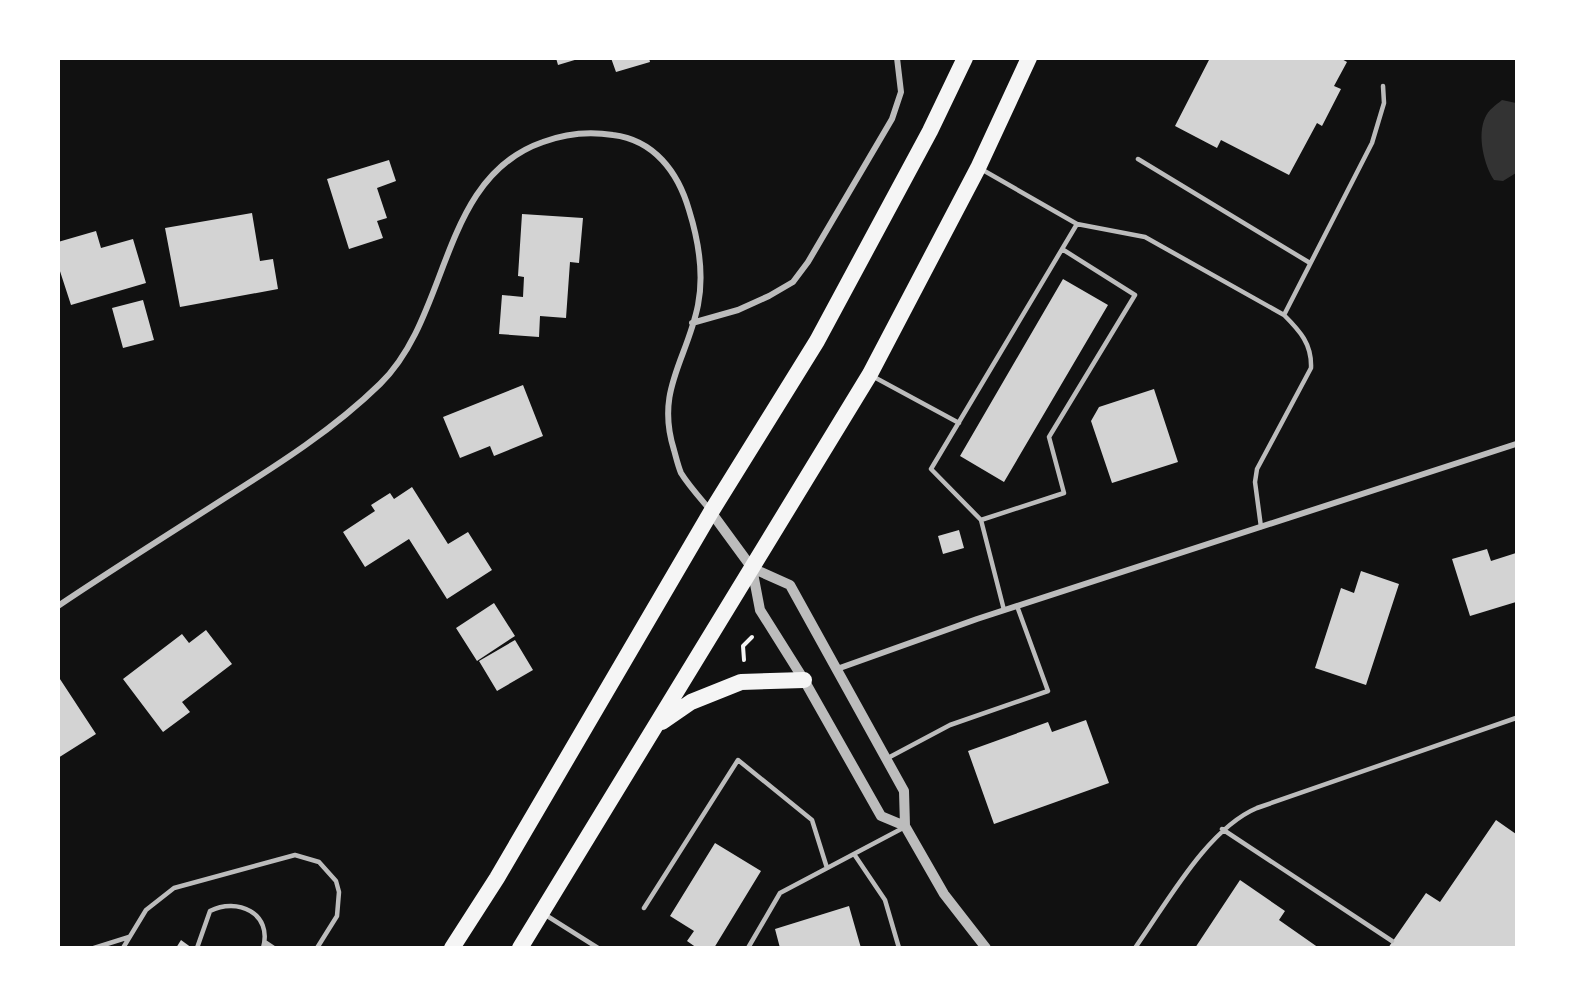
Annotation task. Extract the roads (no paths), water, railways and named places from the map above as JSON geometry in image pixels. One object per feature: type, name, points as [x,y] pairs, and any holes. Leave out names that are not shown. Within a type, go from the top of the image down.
[{"type":"highway","points":[[452,948],[497,878],[711,512],[817,342],[930,131],[965,58]]},
{"type":"highway","points":[[520,948],[659,724],[870,374],[978,168],[1029,58]]},
{"type":"highway","points":[[659,724],[691,702],[741,682],[804,680]]},
{"type":"street","points":[[692,323],[738,310],[793,282],[808,262],[892,119],[901,92],[897,58]]},
{"type":"street","points":[[58,606],[285,459],[381,384],[403,358],[417,334],[474,196],[498,168],[527,147],[586,131],[624,136],[646,144],[676,177],[696,236],[700,270],[698,305],[667,401],[669,433],[680,471],[752,568],[760,610],[804,680],[880,816],[905,826]]},
{"type":"street","points":[[837,669],[1004,610],[1516,444]]},
{"type":"street","points":[[752,568],[790,585],[903,791],[905,826],[944,894],[986,948]]},
{"type":"lane","points":[[1284,315],[1372,143],[1384,103],[1383,86]]},
{"type":"lane","points":[[1138,159],[1310,263]]},
{"type":"lane","points":[[978,168],[1077,224],[1145,237],[1284,315],[1303,334],[1312,355],[1311,368],[1257,469],[1255,482],[1261,527]]},
{"type":"lane","points":[[1004,610],[981,520],[931,469],[1077,224]]},
{"type":"lane","points":[[981,520],[1064,493],[1049,436],[1135,295],[1062,249]]},
{"type":"lane","points":[[870,374],[959,423]]},
{"type":"lane","points":[[886,759],[950,725],[1048,691],[1017,606]]},
{"type":"lane","points":[[1135,948],[1222,829],[1257,808],[1516,718]]},
{"type":"lane","points":[[644,908],[738,760],[812,820],[827,868]]},
{"type":"lane","points":[[748,948],[780,893],[905,826]]},
{"type":"lane","points":[[1222,829],[1392,941]]},
{"type":"lane","points":[[854,854],[885,900],[899,948]]},
{"type":"lane","points":[[123,948],[146,910],[174,888],[295,855],[319,862],[336,881],[339,892],[337,916],[317,948]]},
{"type":"lane","points":[[198,948],[210,911],[231,904],[251,911],[264,930],[264,945],[274,948]]},
{"type":"lane","points":[[541,913],[598,948]]},
{"type":"lane","points":[[94,948],[129,937]]}]
